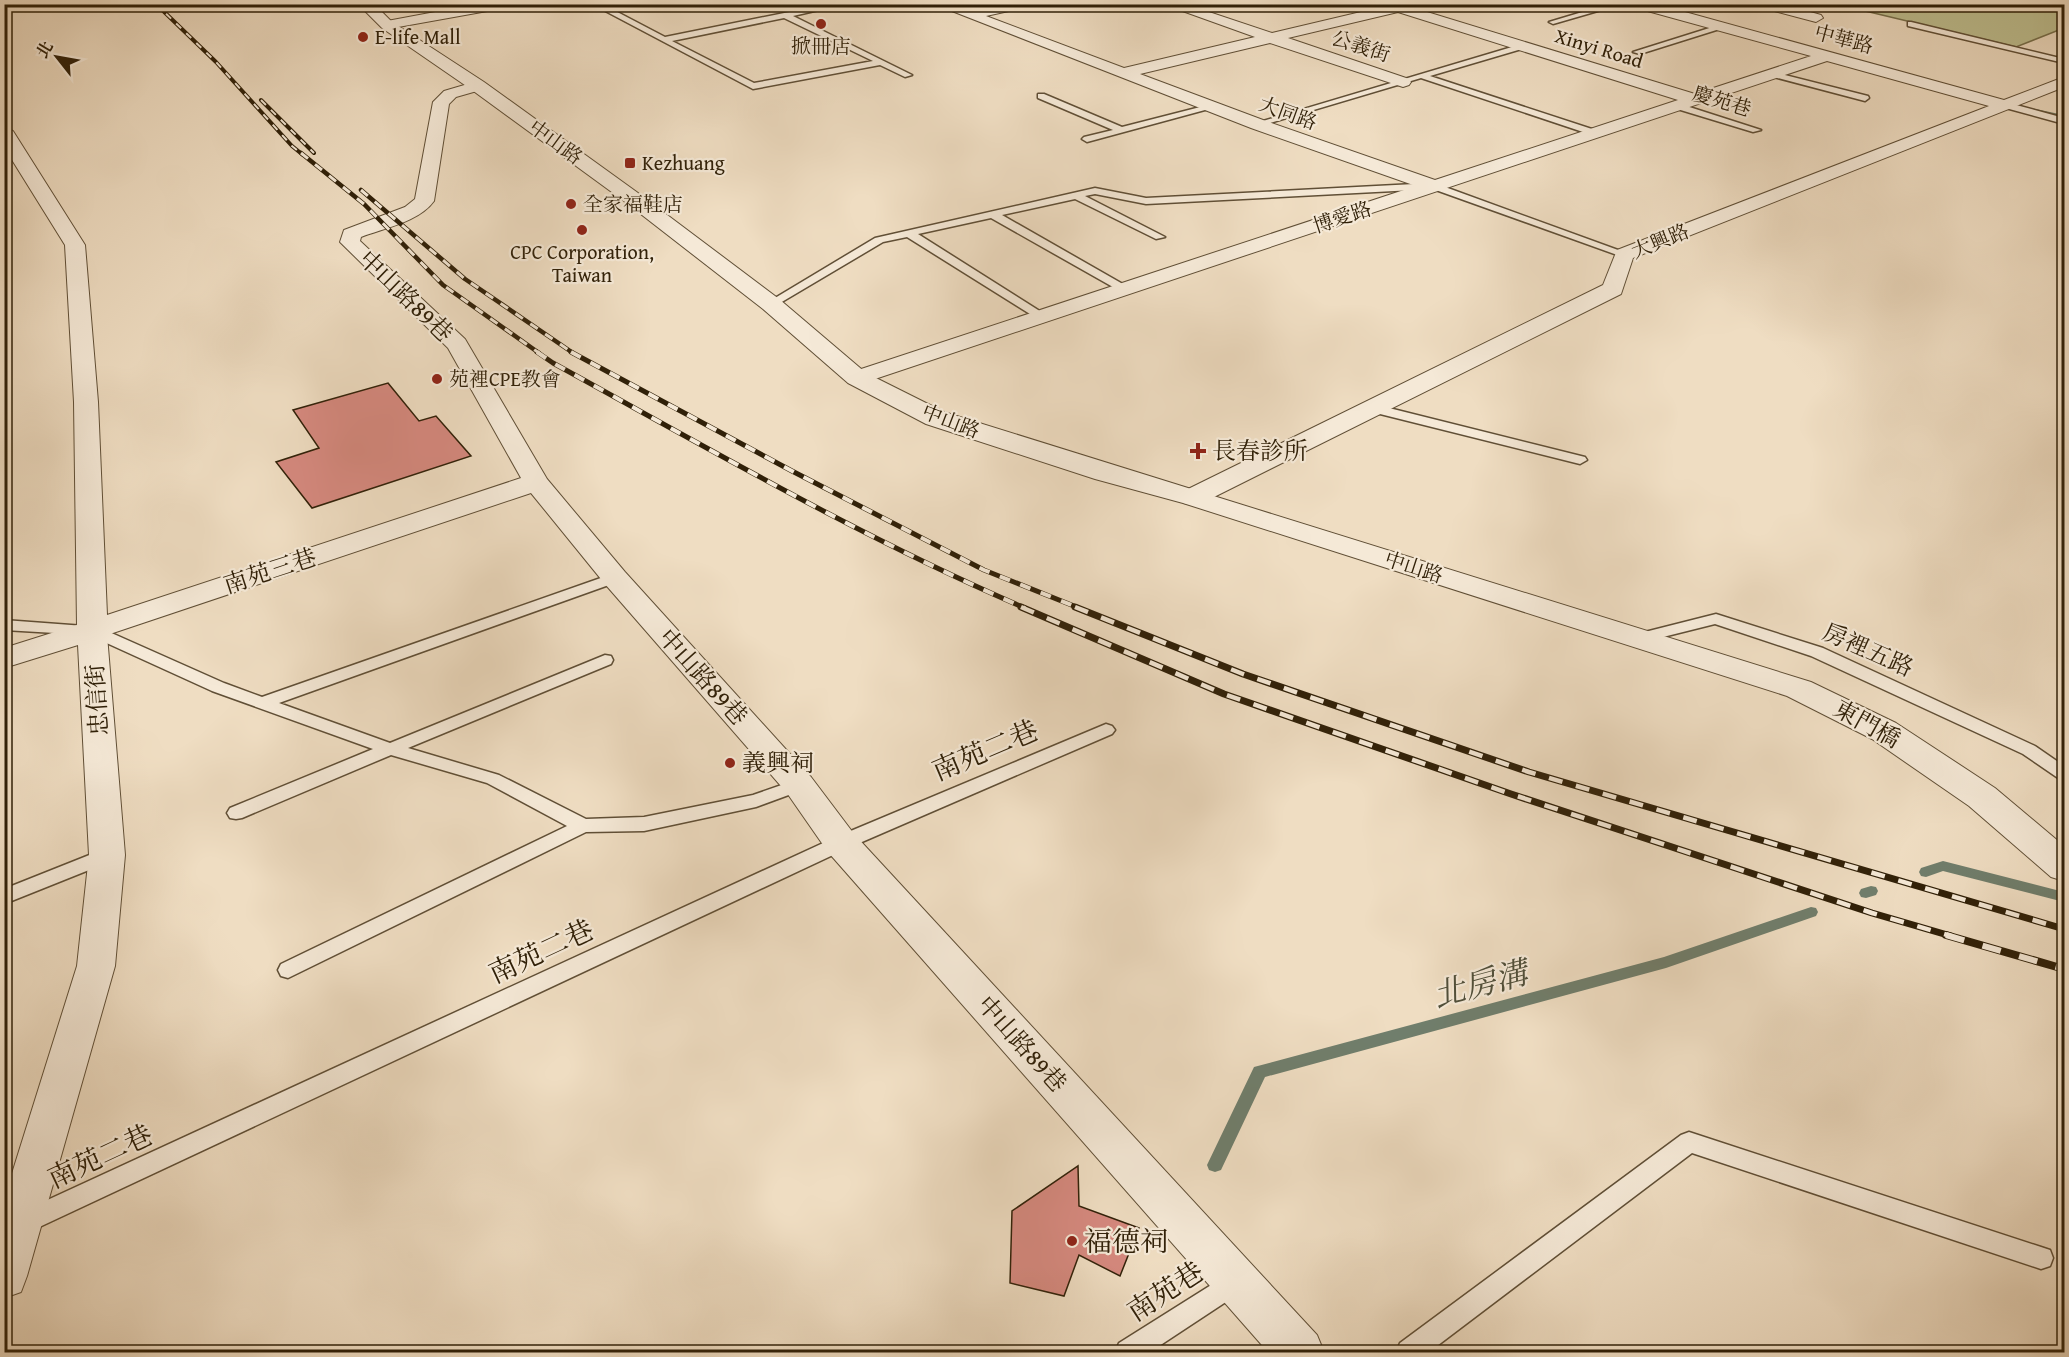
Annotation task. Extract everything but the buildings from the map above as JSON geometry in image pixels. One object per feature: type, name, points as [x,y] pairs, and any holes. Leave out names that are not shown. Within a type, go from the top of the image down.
[{"type":"street","name":"中山路","points":[[365,4],[387,25],[478,86],[631,197],[771,304],[857,378],[935,418],[1639,638]]},
{"type":"street","points":[[387,25],[412,4]]},
{"type":"street","points":[[387,25],[504,4]]},
{"type":"street","name":"大同路","points":[[941,4],[1257,124],[1434,186]]},
{"type":"street","points":[[970,15],[1022,4]]},
{"type":"street","name":"公義街","points":[[1170,4],[1403,82]]},
{"type":"street","name":"中華路","points":[[1638,4],[2005,105]]},
{"type":"street","points":[[1764,4],[1816,18]]},
{"type":"street","points":[[1124,74],[1397,6]]},
{"type":"street","name":"Xinyi Road","points":[[1397,6],[1522,46],[1686,103]]},
{"type":"street","name":"博愛路","points":[[857,378],[1827,56]]},
{"type":"street","name":"大興路","points":[[1193,497],[1612,289],[1623,254],[2064,82]]},
{"type":"street","name":"中山路89巷","points":[[478,86],[450,94],[441,102],[424,201],[412,211],[351,234],[350,242],[457,344],[536,482],[615,578],[799,785],[841,843],[1300,1353]]},
{"type":"street","name":"忠信街","points":[[4,131],[75,245],[86,402],[92,630],[107,855],[96,966],[13,1228],[4,1276]]},
{"type":"street","name":"南苑三巷","points":[[4,659],[536,482]]},
{"type":"street","name":"東門橋","points":[[1639,638],[1799,689],[1884,731],[1982,797],[2064,867]]},
{"type":"lane","points":[[595,4],[753,86],[881,62]]},
{"type":"lane","points":[[664,39],[842,4]]},
{"type":"lane","points":[[1553,22],[1619,4]]},
{"type":"lane","points":[[784,15],[908,75]]},
{"type":"lane","points":[[1911,24],[2064,61]]},
{"type":"lane","points":[[1637,52],[1722,27]]},
{"type":"lane","points":[[1257,124],[1522,46]]},
{"type":"lane","points":[[1773,74],[1865,98]]},
{"type":"lane","points":[[1423,76],[1594,133]]},
{"type":"lane","points":[[1041,96],[1120,130]]},
{"type":"lane","name":"慶苑巷","points":[[1686,103],[1756,130]]},
{"type":"lane","points":[[2005,105],[2064,121]]},
{"type":"lane","points":[[1087,139],[1212,107]]},
{"type":"lane","points":[[771,304],[879,240],[1095,191],[1146,201],[1434,186]]},
{"type":"lane","name":"大同路","points":[[1434,186],[1623,254]]},
{"type":"lane","points":[[1075,195],[1160,237]]},
{"type":"lane","points":[[992,214],[1124,289]]},
{"type":"lane","points":[[908,233],[1041,316]]},
{"type":"lane","points":[[1373,408],[1580,460]]},
{"type":"lane","points":[[262,703],[615,578]]},
{"type":"lane","name":"房裡五路","points":[[1639,638],[1716,619],[1817,652],[2029,750],[2064,774]]},
{"type":"lane","points":[[4,625],[92,630],[218,687],[387,748],[493,779],[583,826]]},
{"type":"lane","points":[[236,813],[387,748],[605,660]]},
{"type":"lane","name":"南苑二巷","points":[[13,1228],[841,843],[1106,729]]},
{"type":"lane","points":[[288,970],[583,826],[644,824],[756,801],[799,785]]},
{"type":"lane","points":[[4,897],[107,855]]},
{"type":"lane","points":[[1409,1353],[1689,1142],[2041,1258]]},
{"type":"lane","name":"南苑巷","points":[[1128,1353],[1236,1281]]},
{"type":"green space","points":[[1840,5],[2064,5],[2064,28],[2016,47]]},
{"type":"waterway","points":[[2033,109],[2064,117]]},
{"type":"waterway","name":"北房溝","points":[[1926,872],[1943,866],[2064,897]]},
{"type":"waterway","name":"北房溝","points":[[1866,893],[1871,891]]},
{"type":"waterway","name":"北房溝","points":[[1215,1165],[1260,1072],[1666,962],[1811,912]]},
{"type":"railway","points":[[156,4],[216,62],[292,146],[303,155]]},
{"type":"railway","points":[[261,100],[314,153]]},
{"type":"railway","points":[[301,153],[364,204],[443,285],[539,353]]},
{"type":"railway","points":[[361,190],[465,279],[573,353]]},
{"type":"railway","points":[[537,352],[553,363],[845,522],[964,581],[1025,608]]},
{"type":"railway","points":[[571,352],[792,471],[984,570],[1079,608]]},
{"type":"railway","points":[[1021,607],[1224,694],[1511,794],[1872,913],[1951,936]]},
{"type":"railway","points":[[1075,607],[1243,674],[1529,772],[2064,929]]},
{"type":"railway","points":[[1946,935],[2064,969]]},
{"type":"place","name":"掀冊店","points":[[821,24]]},
{"type":"place","name":"E-life Mall","points":[[363,37]]},
{"type":"place","name":"Kezhuang","points":[[630,163]]},
{"type":"place","name":"全家福鞋店","points":[[571,204]]},
{"type":"place","name":"CPC Corporation, Taiwan","points":[[582,230]]},
{"type":"place","name":"苑裡CPE教會","points":[[437,379]]},
{"type":"place","name":"長春診所","points":[[1198,451]]},
{"type":"place","name":"義興祠","points":[[730,763]]},
{"type":"place","name":"福德祠","points":[[1072,1241]]}]
